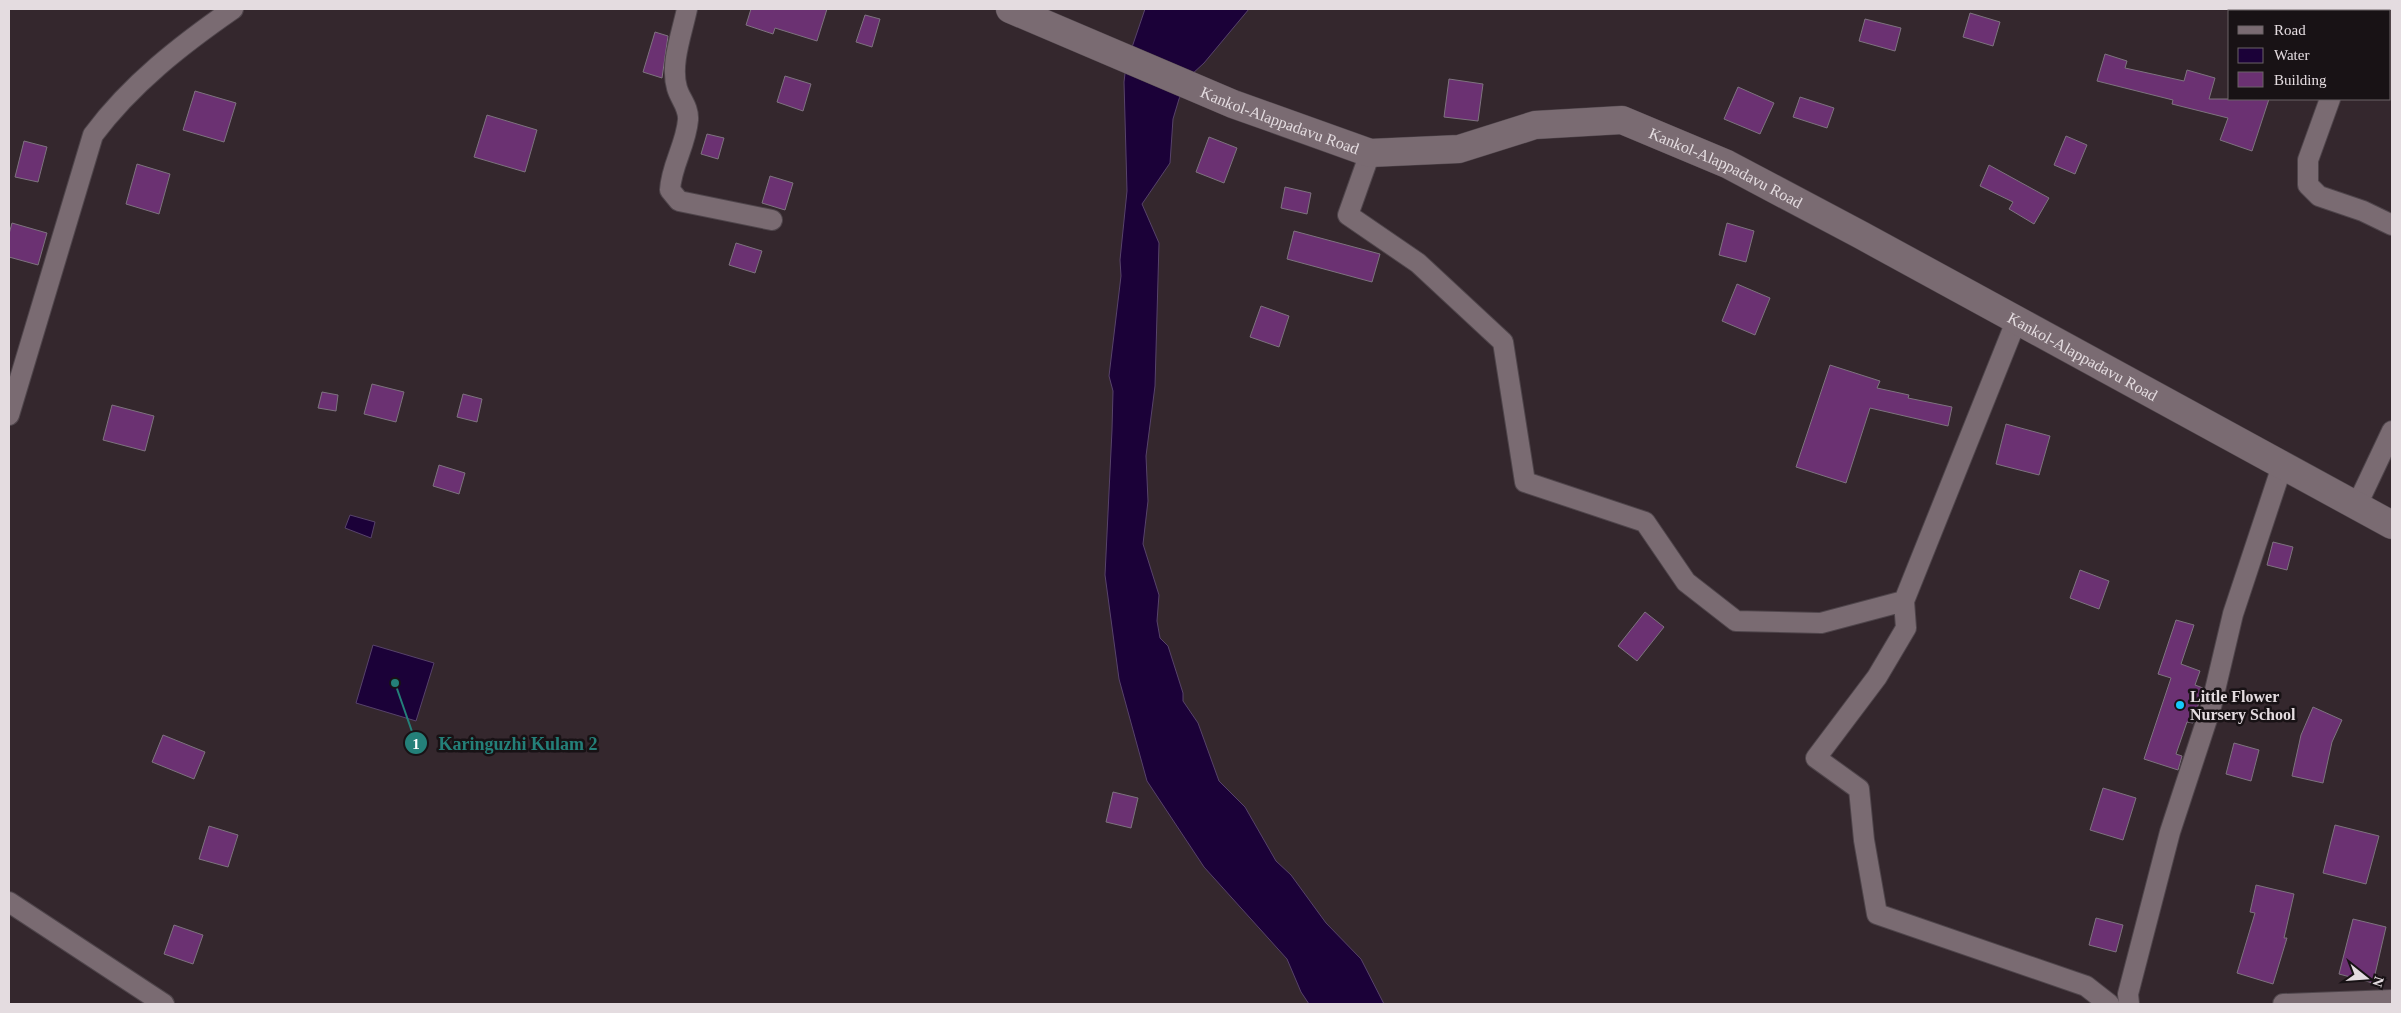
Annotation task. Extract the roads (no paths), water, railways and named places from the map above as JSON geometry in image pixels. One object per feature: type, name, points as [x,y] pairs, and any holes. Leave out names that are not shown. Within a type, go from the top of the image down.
[{"type":"main road","name":"Kankol-Alappadavu Road","points":[[1010,9],[1234,104],[1370,153],[1459,149],[1536,125],[1622,120],[1727,164],[2283,463],[2392,525]]},
{"type":"street","points":[[9,415],[93,135],[115,106],[168,56],[233,9]]},
{"type":"street","points":[[687,9],[675,70],[677,89],[686,104],[688,119],[679,156],[671,176],[670,190],[679,201],[772,220]]},
{"type":"street","points":[[2330,100],[2308,160],[2308,184],[2319,196],[2363,211],[2392,225]]},
{"type":"street","points":[[1370,153],[1348,215],[1418,263],[1503,342],[1525,482],[1645,522],[1686,582],[1736,621],[1821,623],[1904,601]]},
{"type":"street","points":[[2017,319],[1904,601],[1906,628],[1877,677],[1816,758],[1859,789],[1864,840],[1877,914],[2086,986],[2109,1004]]},
{"type":"street","points":[[2357,505],[2392,431]]},
{"type":"street","points":[[2129,1004],[2128,994],[2170,832],[2211,707],[2233,614],[2283,463]]},
{"type":"street","points":[[9,902],[164,1004]]},
{"type":"street","points":[[2283,1004],[2392,1000]]},
{"type":"water","points":[[1145,9],[1249,9],[1204,63],[1191,75],[1179,99],[1173,119],[1170,163],[1142,204],[1159,243],[1155,386],[1146,456],[1148,501],[1143,544],[1159,595],[1157,621],[1160,638],[1168,646],[1183,693],[1183,701],[1198,723],[1219,781],[1245,807],[1276,861],[1291,875],[1326,923],[1361,959],[1384,1004],[1309,1004],[1301,992],[1287,959],[1204,867],[1147,781],[1119,679],[1105,575],[1113,391],[1109,376],[1121,276],[1120,260],[1127,191],[1124,82],[1126,65]]},
{"type":"water","points":[[350,515],[375,522],[371,538],[345,528]]},
{"type":"water","points":[[373,645],[434,663],[416,721],[356,703]]},
{"type":"place","name":"Karinguzhi Kulam 2","points":[[395,683]]},
{"type":"place","name":"Little Flower Nursery School","points":[[2180,705]]}]
